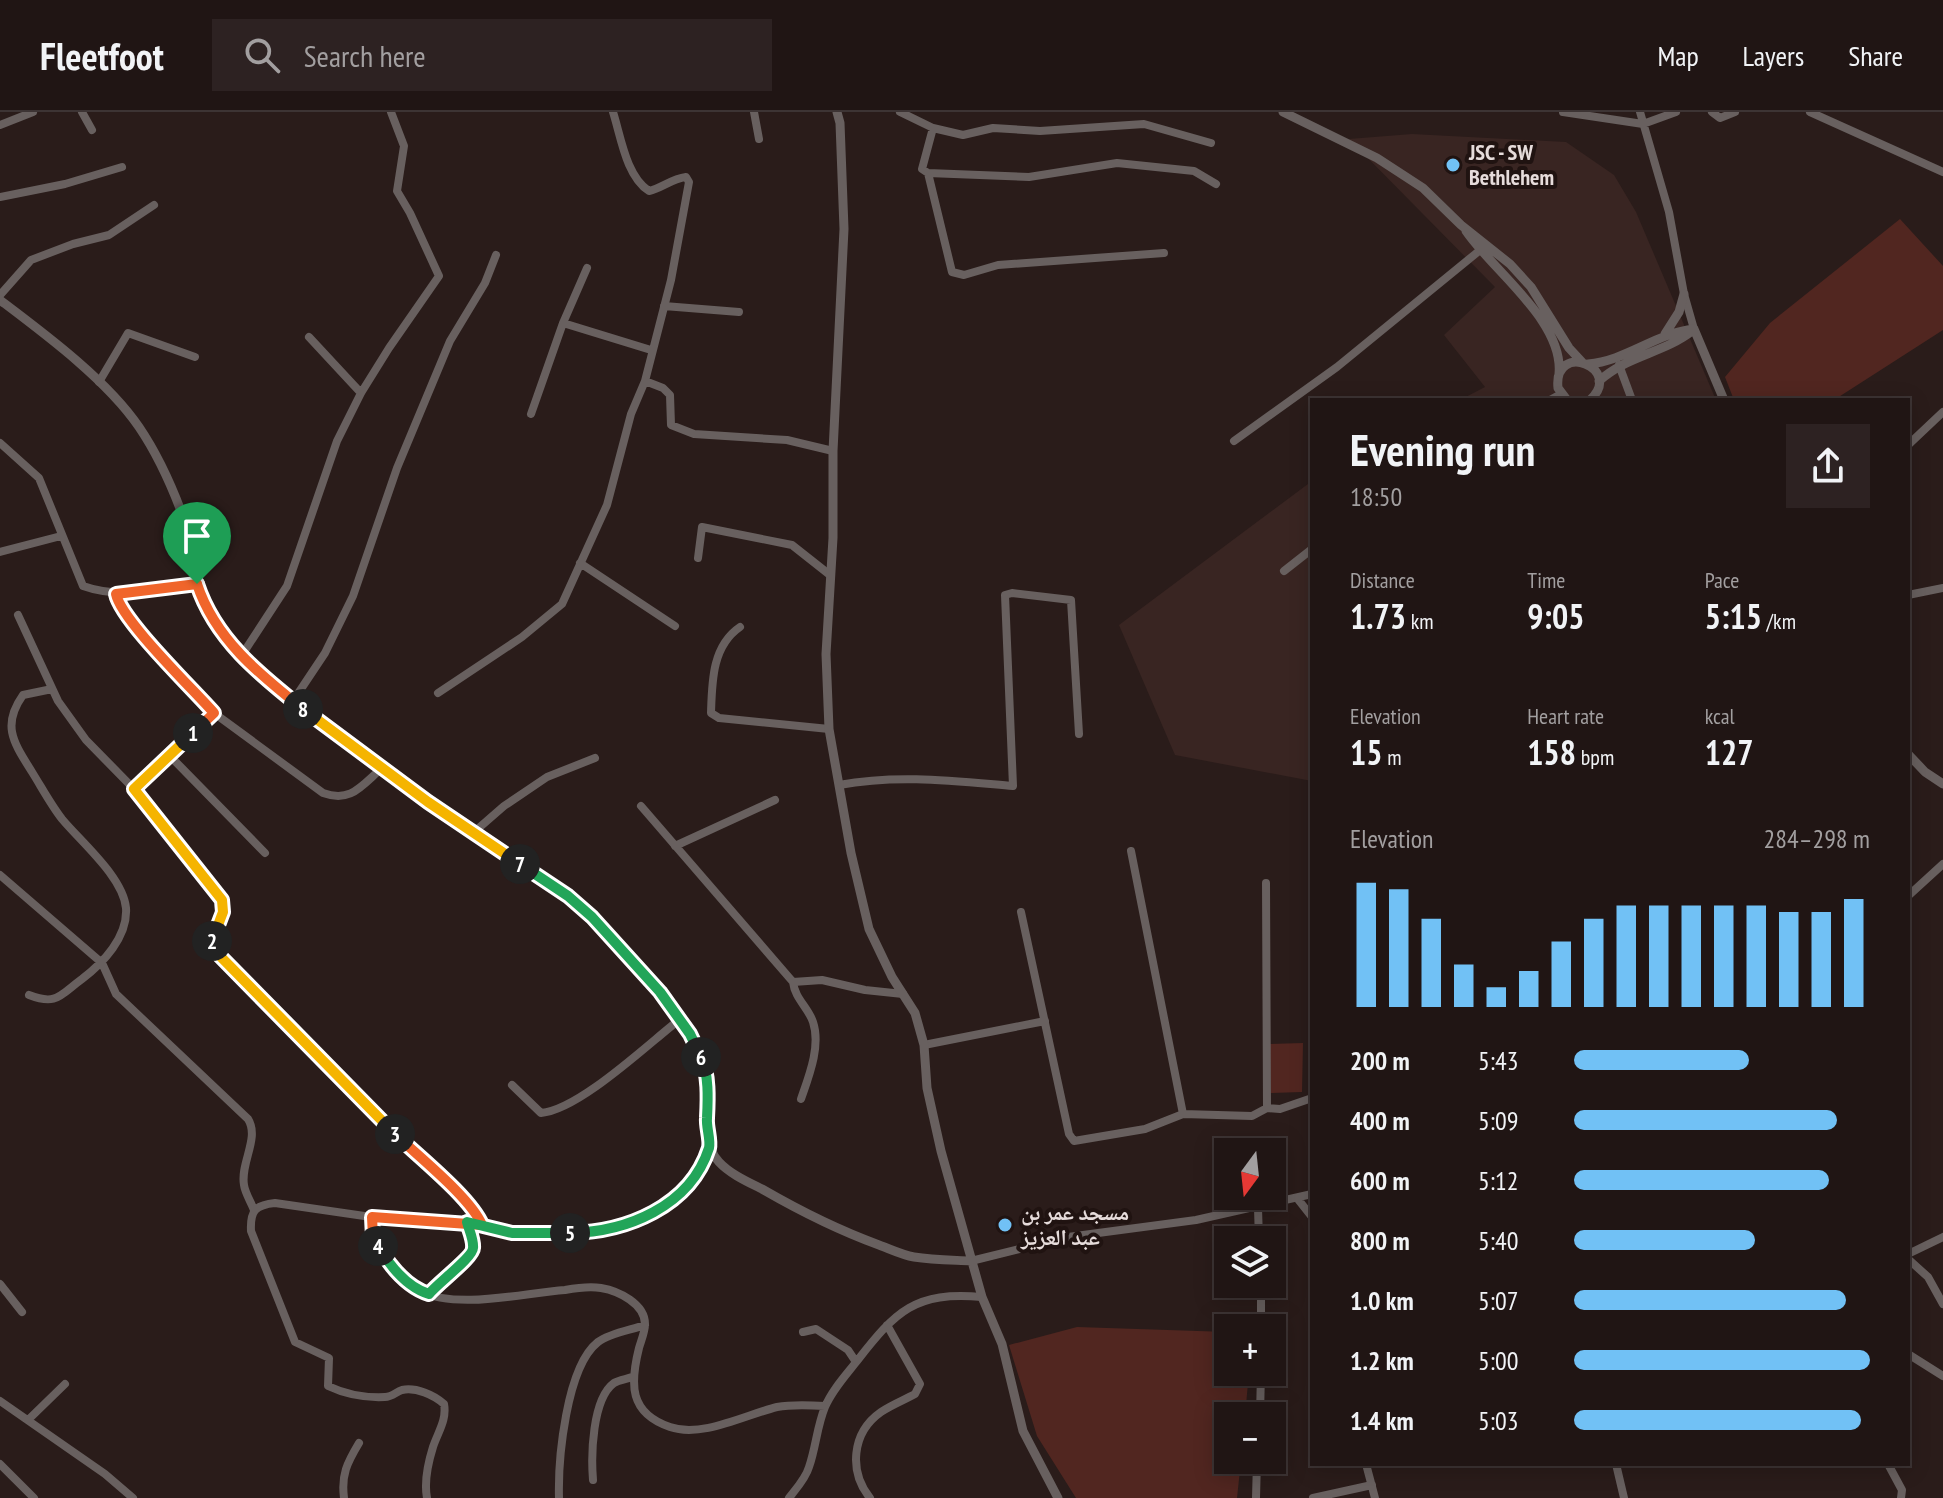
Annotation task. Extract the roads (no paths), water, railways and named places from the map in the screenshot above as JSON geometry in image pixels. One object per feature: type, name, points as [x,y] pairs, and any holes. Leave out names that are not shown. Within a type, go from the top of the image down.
[{"type":"street","points":[[0,125],[33,112]]},
{"type":"street","points":[[82,112],[92,130]]},
{"type":"street","points":[[242,655],[287,586],[337,441],[361,393],[439,276],[397,191],[404,146],[391,112]]},
{"type":"street","points":[[438,693],[522,637],[562,604],[607,505],[631,414],[645,381],[671,280],[689,182],[686,177],[673,179],[649,191],[640,185],[628,161],[613,112]]},
{"type":"street","points":[[754,112],[759,139]]},
{"type":"street","points":[[847,112],[838,117],[844,229],[826,654],[829,729],[851,853],[869,929],[915,1013],[924,1045],[927,1088],[941,1151],[971,1261],[1002,1344],[1023,1431],[1058,1498]]},
{"type":"street","points":[[900,112],[933,128],[963,135],[993,128],[1040,131],[1108,124],[1144,124],[1211,143]]},
{"type":"street","points":[[1283,112],[1377,158],[1423,188],[1461,225],[1485,242],[1531,287],[1569,348],[1594,368],[1599,381],[1592,398]]},
{"type":"street","points":[[1567,112],[1643,124],[1676,112]]},
{"type":"street","points":[[1640,112],[1669,212],[1684,294],[1694,329],[1723,398]]},
{"type":"street","points":[[1712,112],[1720,118],[1735,112]]},
{"type":"street","points":[[1810,112],[1943,172]]},
{"type":"street","points":[[933,128],[922,169],[928,173],[1029,177],[1117,163],[1194,171],[1216,184]]},
{"type":"street","points":[[0,197],[65,184],[122,167]]},
{"type":"street","points":[[928,173],[952,272],[964,275],[998,265],[1164,253]]},
{"type":"street","points":[[154,205],[109,235],[31,260],[0,297],[99,382],[137,424],[153,450],[181,511],[197,584],[214,625],[242,655],[293,701],[382,768],[568,896],[592,917],[660,992],[690,1034],[704,1065],[708,1102],[706,1127],[710,1146],[718,1161],[739,1176],[835,1229],[910,1257],[971,1261],[1068,1237],[1248,1210]]},
{"type":"street","points":[[1461,225],[1479,251],[1515,287],[1546,330],[1559,361],[1557,381],[1564,397]]},
{"type":"street","points":[[1234,441],[1337,367],[1479,251]]},
{"type":"street","points":[[293,701],[325,653],[353,596],[397,468],[450,341],[485,283],[496,255]]},
{"type":"street","points":[[531,414],[563,323],[587,268]]},
{"type":"street","points":[[1664,336],[1679,312],[1684,294]]},
{"type":"street","points":[[664,306],[739,312]]},
{"type":"street","points":[[563,323],[651,350]]},
{"type":"street","points":[[1559,374],[1568,364],[1609,361],[1675,331],[1694,329]]},
{"type":"street","points":[[1599,381],[1619,365],[1682,339],[1694,329]]},
{"type":"street","points":[[99,382],[128,333],[195,357]]},
{"type":"street","points":[[309,337],[361,393]]},
{"type":"street","points":[[1619,365],[1631,398]]},
{"type":"street","points":[[645,381],[663,388],[670,395],[671,425],[683,430],[694,434],[787,440],[833,451]]},
{"type":"street","points":[[1910,443],[1943,412]]},
{"type":"street","points":[[0,443],[39,478],[83,586],[116,594],[197,584]]},
{"type":"street","points":[[698,558],[702,527],[792,545],[830,575]]},
{"type":"street","points":[[0,552],[61,536]]},
{"type":"street","points":[[1284,571],[1310,551]]},
{"type":"street","points":[[580,563],[675,626]]},
{"type":"street","points":[[1910,595],[1943,588]]},
{"type":"street","points":[[839,785],[911,777],[1013,786],[1005,595],[1012,593],[1071,600],[1079,734]]},
{"type":"street","points":[[116,594],[118,603],[151,644],[214,713],[323,793],[336,798],[349,796],[382,768]]},
{"type":"street","points":[[18,615],[52,689],[86,740],[134,789],[222,900],[223,912],[212,944],[220,956],[457,1194],[478,1216],[482,1225]]},
{"type":"street","points":[[740,627],[728,636],[715,666],[711,713],[719,718],[829,729]]},
{"type":"street","points":[[29,995],[45,1001],[56,999],[102,963],[116,943],[126,909],[121,889],[60,816],[14,744],[10,725],[15,707],[23,695],[52,689]]},
{"type":"street","points":[[134,789],[214,713]]},
{"type":"street","points":[[169,755],[265,853]]},
{"type":"street","points":[[1910,756],[1925,772],[1943,784]]},
{"type":"street","points":[[473,833],[504,806],[547,777],[595,758]]},
{"type":"street","points":[[675,846],[775,800]]},
{"type":"street","points":[[641,806],[793,982],[798,999],[813,1022],[814,1061],[801,1099]]},
{"type":"street","points":[[1131,851],[1183,1114]]},
{"type":"street","points":[[1910,894],[1943,864]]},
{"type":"street","points":[[0,875],[102,963],[116,994],[248,1119],[252,1125],[244,1184],[254,1210]]},
{"type":"street","points":[[1266,883],[1267,1108]]},
{"type":"street","points":[[1021,912],[1069,1134],[1074,1141],[1145,1129],[1183,1114],[1252,1116],[1267,1108],[1280,1109],[1310,1099]]},
{"type":"street","points":[[793,982],[822,980],[865,990],[903,994]]},
{"type":"street","points":[[512,1085],[541,1113],[551,1112],[594,1087],[679,1020]]},
{"type":"street","points":[[924,1045],[1045,1021]]},
{"type":"street","points":[[427,1498],[425,1487],[433,1448],[446,1414],[444,1404],[436,1396],[421,1392],[403,1390],[389,1397],[358,1397],[328,1386],[329,1358],[295,1342],[251,1231],[250,1217],[254,1210],[260,1204],[275,1203],[372,1217],[467,1222],[512,1233],[586,1233],[640,1220],[672,1202],[692,1178],[710,1146]]},
{"type":"street","points":[[1286,1201],[1310,1192]]},
{"type":"street","points":[[1297,1198],[1310,1214]]},
{"type":"street","points":[[372,1217],[373,1237],[387,1261],[419,1291],[457,1299],[492,1299],[516,1294],[602,1288],[632,1302],[642,1311],[645,1325],[632,1377],[635,1398],[647,1414],[666,1426],[683,1431],[780,1407],[800,1404],[825,1406]]},
{"type":"street","points":[[429,1294],[442,1278],[470,1258],[473,1247],[467,1222]]},
{"type":"street","points":[[1910,1255],[1943,1237]]},
{"type":"street","points":[[1910,1258],[1928,1277],[1943,1304]]},
{"type":"street","points":[[0,1284],[22,1312]]},
{"type":"street","points":[[789,1498],[809,1470],[825,1406],[887,1325],[907,1309],[927,1299],[951,1295],[982,1297]]},
{"type":"street","points":[[559,1498],[558,1467],[562,1432],[585,1356],[599,1341],[645,1325]]},
{"type":"street","points":[[870,1498],[855,1470],[860,1439],[879,1413],[915,1394],[920,1384],[887,1325]]},
{"type":"street","points":[[803,1332],[816,1329],[848,1350],[856,1362]]},
{"type":"street","points":[[1910,1355],[1943,1376]]},
{"type":"street","points":[[593,1480],[594,1429],[602,1401],[613,1383],[632,1377]]},
{"type":"street","points":[[28,1420],[65,1384]]},
{"type":"street","points":[[0,1401],[105,1474],[133,1498]]},
{"type":"street","points":[[344,1498],[343,1470],[359,1443]]},
{"type":"street","points":[[0,1464],[34,1498]]},
{"type":"street","points":[[1367,1466],[1375,1498]]},
{"type":"street","points":[[1616,1466],[1624,1498]]},
{"type":"street","points":[[1889,1466],[1902,1490],[1901,1498]]},
{"type":"street","points":[[1256,1498],[1257,1474]]},
{"type":"street","points":[[1313,1498],[1372,1485]]},
{"type":"place","name":"JSC - SW Bethlehem","points":[[1453,165]]},
{"type":"place","name":"مسجد عمر بن عبد العزيز","points":[[1005,1225]]}]
